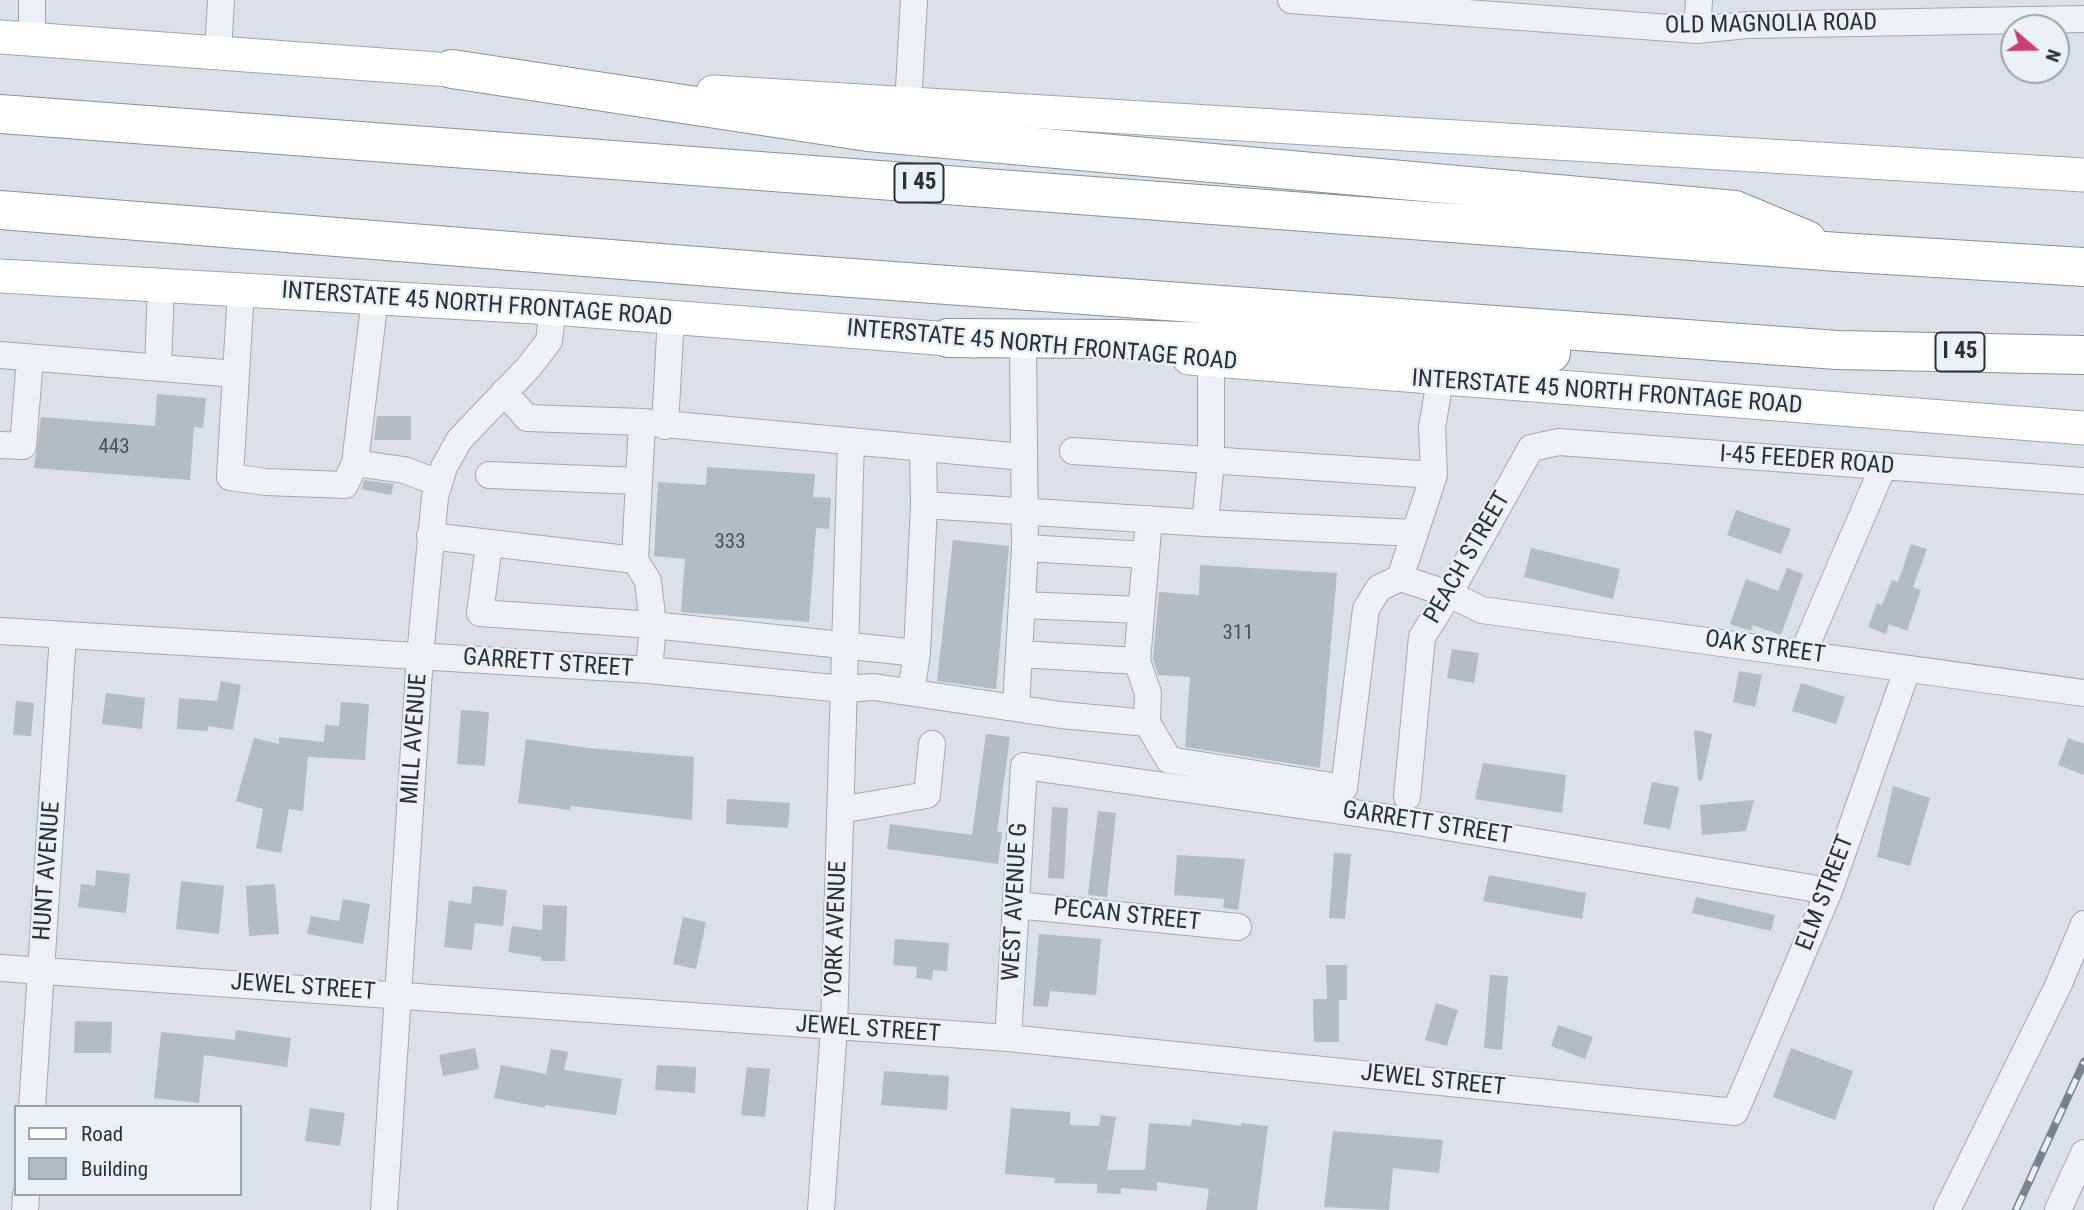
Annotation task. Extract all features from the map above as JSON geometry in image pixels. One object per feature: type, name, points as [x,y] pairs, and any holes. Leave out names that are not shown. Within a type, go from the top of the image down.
[{"type":"highway","points":[[452,69],[868,132],[1735,210],[1838,252]]},
{"type":"highway","name":"I 45","points":[[0,114],[1838,252],[2084,267]]},
{"type":"highway","name":"I 45","points":[[0,210],[784,273],[1837,350],[2084,355]]},
{"type":"highway","points":[[948,338],[1120,339],[1553,354],[1837,350]]},
{"type":"main road","points":[[16,38],[452,69],[802,100],[2084,175]]},
{"type":"main road","name":"INTERSTATE 45 NORTH FRONTAGE ROAD","points":[[0,276],[553,308],[1440,380],[2084,428]]},
{"type":"street","points":[[16,38],[32,0]]},
{"type":"street","points":[[218,51],[221,0]]},
{"type":"street","points":[[908,105],[915,0]]},
{"type":"street","name":"OLD MAGNOLIA ROAD","points":[[1291,0],[1485,8],[1697,30],[1747,25],[2084,19]]},
{"type":"street","points":[[1697,30],[1699,0]]},
{"type":"street","points":[[158,368],[161,285]]},
{"type":"street","points":[[241,290],[230,477],[266,482],[345,485],[355,463],[375,298]]},
{"type":"street","name":"MILL AVENUE","points":[[384,1210],[420,656],[430,537],[439,483],[460,439],[528,369],[549,341],[553,308]]},
{"type":"street","points":[[649,670],[653,625],[648,581],[635,560],[639,481],[653,424],[671,317]]},
{"type":"street","points":[[1016,707],[1025,548],[1023,347]]},
{"type":"street","points":[[0,355],[236,374]]},
{"type":"street","points":[[0,445],[23,446],[30,358]]},
{"type":"street","points":[[1205,523],[1211,462],[1211,360]]},
{"type":"street","points":[[1149,519],[1137,661],[1148,693],[1147,723],[1170,760],[1344,788],[1366,609],[1379,588],[1400,578],[1434,475],[1432,427],[1440,380]]},
{"type":"street","points":[[504,392],[527,418],[653,424],[1023,457]]},
{"type":"street","name":"YORK AVENUE","points":[[821,1210],[834,1028],[851,442]]},
{"type":"street","name":"I-45 FEEDER ROAD","points":[[1531,448],[1559,442],[2084,481]]},
{"type":"street","name":"PEACH STREET","points":[[1407,797],[1422,637],[1450,594],[1531,448]]},
{"type":"street","points":[[911,692],[917,653],[924,505],[923,449]]},
{"type":"street","points":[[1073,451],[1434,475]]},
{"type":"street","points":[[355,463],[404,470],[439,483]]},
{"type":"street","points":[[1803,653],[1883,467]]},
{"type":"street","points":[[489,475],[639,481]]},
{"type":"street","points":[[924,505],[1024,513],[1415,533]]},
{"type":"street","points":[[430,537],[635,560]]},
{"type":"street","points":[[489,545],[480,613],[653,625],[917,653]]},
{"type":"street","points":[[1025,548],[1146,555]]},
{"type":"street","name":"OAK STREET","points":[[1400,578],[1450,594],[1482,610],[2084,693]]},
{"type":"street","points":[[1022,604],[1142,610]]},
{"type":"street","name":"GARRETT STREET","points":[[0,631],[649,670],[844,689],[874,687],[1147,723]]},
{"type":"street","name":"HUNT AVENUE","points":[[32,1105],[63,635]]},
{"type":"street","points":[[1019,654],[1137,661]]},
{"type":"street","name":"ELM STREET","points":[[1735,1112],[1829,891],[1908,670]]},
{"type":"street","points":[[840,810],[927,795],[932,744]]},
{"type":"street","name":"GARRETT STREET","points":[[1024,766],[1405,820],[1829,891]]},
{"type":"street","name":"WEST AVENUE G","points":[[1008,1038],[1024,766]]},
{"type":"street","name":"PECAN STREET","points":[[1016,905],[1238,927]]},
{"type":"street","points":[[1947,1210],[2058,986],[2084,924]]},
{"type":"street","name":"JEWEL STREET","points":[[0,968],[1008,1038],[1735,1112]]},
{"type":"street","points":[[2058,1210],[2084,1153]]},
{"type":"building","points":[[157,394],[206,398],[203,428],[194,427],[190,480],[34,468],[41,417],[155,426]]},
{"type":"building","points":[[377,416],[411,416],[411,440],[374,440]]},
{"type":"building","points":[[707,467],[815,474],[813,497],[831,498],[829,529],[816,528],[809,622],[681,612],[685,559],[654,556],[658,482],[706,485]]},
{"type":"building","points":[[364,480],[394,484],[391,495],[362,489]]},
{"type":"building","points":[[1736,510],[1791,529],[1781,554],[1727,535]]},
{"type":"building","points":[[953,540],[1009,546],[996,689],[937,681]]},
{"type":"building","points":[[1911,544],[1927,549],[1913,587],[1921,590],[1907,631],[1889,624],[1886,634],[1868,627],[1877,603],[1882,605],[1892,580],[1898,582]]},
{"type":"building","points":[[1531,548],[1620,569],[1613,599],[1524,577]]},
{"type":"building","points":[[1200,565],[1337,573],[1320,768],[1185,747],[1190,677],[1158,675],[1153,659],[1159,592],[1199,595]]},
{"type":"building","points":[[1787,568],[1803,574],[1781,635],[1753,625],[1751,631],[1730,624],[1746,579],[1778,591]]},
{"type":"building","points":[[1452,649],[1479,653],[1474,683],[1447,678]]},
{"type":"building","points":[[1739,671],[1762,675],[1755,707],[1733,702]]},
{"type":"building","points":[[221,681],[241,685],[233,730],[208,726],[208,731],[177,729],[179,698],[217,701]]},
{"type":"building","points":[[1801,683],[1845,697],[1836,724],[1792,711]]},
{"type":"building","points":[[106,693],[145,698],[142,729],[102,724]]},
{"type":"building","points":[[16,701],[34,703],[31,736],[13,735]]},
{"type":"building","points":[[341,702],[369,704],[365,760],[308,757],[303,811],[289,809],[281,853],[256,848],[263,809],[236,801],[254,738],[279,744],[279,737],[324,742],[325,725],[339,726]]},
{"type":"building","points":[[461,710],[489,712],[485,766],[457,764]]},
{"type":"building","points":[[1694,730],[1712,734],[1702,781],[1698,780]]},
{"type":"building","points":[[986,734],[1010,737],[997,832],[1002,832],[998,864],[887,849],[890,824],[972,835]]},
{"type":"building","points":[[2068,738],[2084,744],[2084,775],[2058,765]]},
{"type":"building","points":[[526,739],[589,748],[694,757],[692,820],[571,806],[570,810],[518,803]]},
{"type":"building","points":[[1483,763],[1566,775],[1562,813],[1475,799]]},
{"type":"building","points":[[1652,782],[1679,787],[1670,829],[1643,824]]},
{"type":"building","points":[[1893,786],[1930,798],[1910,866],[1877,857]]},
{"type":"building","points":[[727,799],[790,803],[788,828],[726,824]]},
{"type":"building","points":[[1754,800],[1746,831],[1702,835],[1700,805]]},
{"type":"building","points":[[1052,807],[1068,808],[1064,879],[1048,878]]},
{"type":"building","points":[[1098,811],[1116,813],[1107,897],[1088,895]]},
{"type":"building","points":[[1334,853],[1351,854],[1345,919],[1329,918]]},
{"type":"building","points":[[1177,855],[1245,859],[1238,910],[1223,908],[1224,899],[1174,895]]},
{"type":"building","points":[[96,870],[130,874],[126,913],[78,907],[81,884],[95,886]]},
{"type":"building","points":[[1489,875],[1586,893],[1582,919],[1483,901]]},
{"type":"building","points":[[181,881],[224,886],[219,934],[176,929]]},
{"type":"building","points":[[275,884],[279,934],[249,936],[246,886]]},
{"type":"building","points":[[473,886],[507,890],[503,926],[475,923],[472,950],[444,947],[449,901],[471,904]]},
{"type":"building","points":[[1696,897],[1775,915],[1771,931],[1692,913]]},
{"type":"building","points":[[343,899],[370,904],[363,944],[307,934],[311,916],[339,921]]},
{"type":"building","points":[[543,905],[567,906],[565,961],[541,961],[541,957],[508,952],[512,926],[542,930]]},
{"type":"building","points":[[683,917],[706,922],[696,969],[673,964]]},
{"type":"building","points":[[1039,934],[1101,939],[1096,995],[1050,991],[1048,1007],[1033,1006]]},
{"type":"building","points":[[895,939],[949,943],[947,971],[933,970],[932,980],[916,978],[917,967],[893,965]]},
{"type":"building","points":[[1326,965],[1347,965],[1347,1000],[1339,1000],[1339,1042],[1314,1042],[1313,999],[1327,999]]},
{"type":"building","points":[[1490,975],[1508,976],[1502,1050],[1484,1048]]},
{"type":"building","points":[[1436,1003],[1458,1010],[1447,1046],[1425,1040]]},
{"type":"building","points":[[75,1021],[112,1022],[111,1053],[74,1053]]},
{"type":"building","points":[[1558,1025],[1593,1037],[1585,1059],[1551,1046]]},
{"type":"building","points":[[236,1030],[291,1038],[287,1067],[204,1055],[199,1103],[154,1098],[161,1032],[235,1040]]},
{"type":"building","points":[[475,1048],[479,1069],[443,1076],[439,1055]]},
{"type":"building","points":[[1791,1048],[1853,1071],[1835,1120],[1773,1097]]},
{"type":"building","points":[[551,1049],[568,1052],[564,1070],[622,1079],[616,1115],[545,1105],[545,1108],[494,1098],[501,1065],[546,1074]]},
{"type":"building","points":[[657,1065],[696,1067],[695,1093],[655,1090]]},
{"type":"building","points":[[747,1067],[770,1069],[765,1117],[741,1115]]},
{"type":"building","points":[[884,1071],[949,1076],[947,1110],[881,1105]]},
{"type":"building","points":[[310,1108],[345,1113],[340,1146],[305,1141]]},
{"type":"building","points":[[1011,1108],[1070,1112],[1070,1125],[1099,1126],[1101,1115],[1116,1117],[1107,1170],[1145,1170],[1149,1123],[1191,1126],[1192,1119],[1241,1126],[1241,1123],[1268,1126],[1257,1210],[1206,1210],[1209,1189],[1157,1182],[1157,1191],[1121,1188],[1121,1194],[1097,1193],[1097,1184],[1054,1183],[1055,1178],[1005,1174]]},
{"type":"building","points":[[1333,1131],[1443,1140],[1439,1173],[1393,1168],[1389,1210],[1324,1207]]},
{"type":"railway","points":[[2016,1210],[2084,1062]]}]
